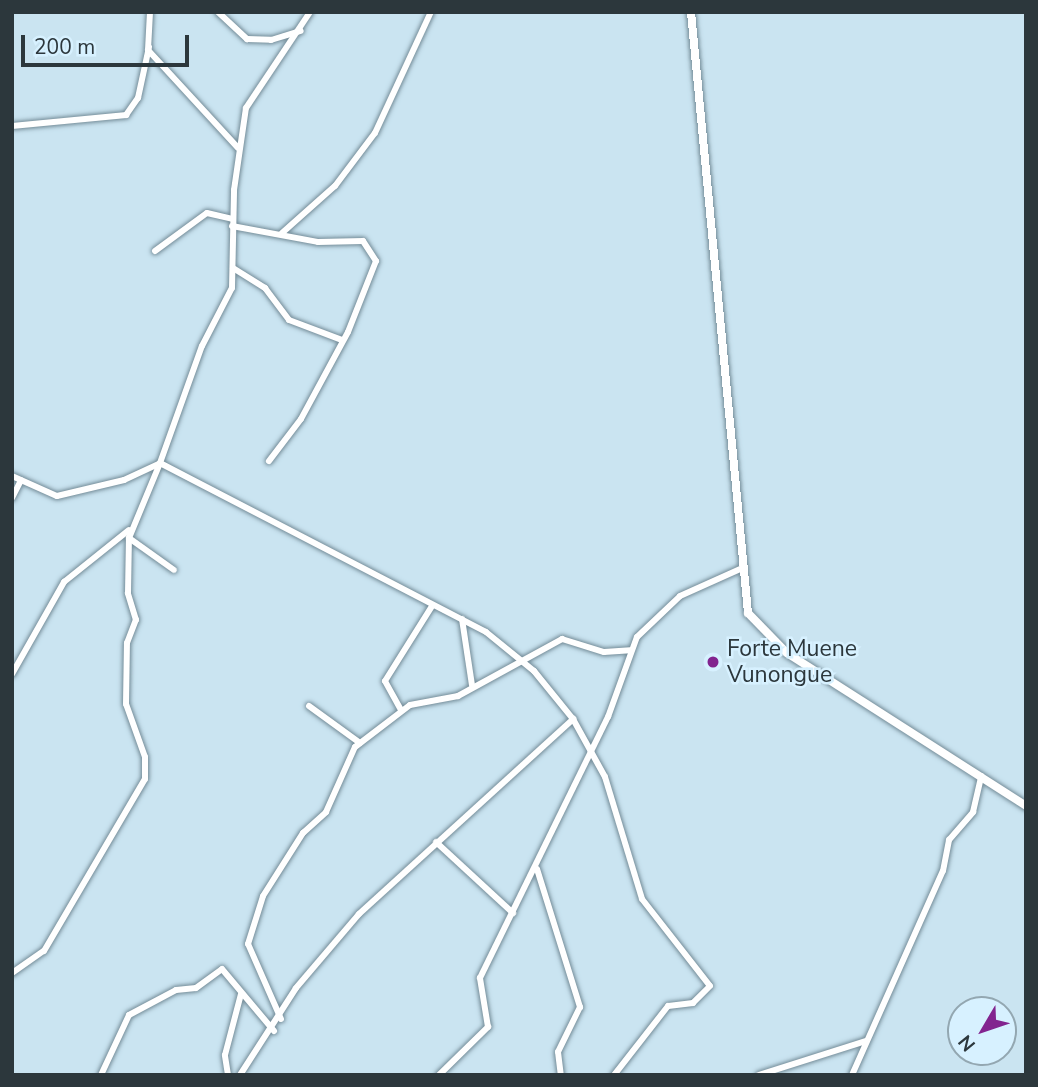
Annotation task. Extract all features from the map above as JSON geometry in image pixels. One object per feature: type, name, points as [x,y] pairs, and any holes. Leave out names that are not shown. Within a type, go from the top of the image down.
[{"type":"street","points":[[12,126],[125,115],[138,98],[149,47],[150,12]]},
{"type":"street","points":[[218,12],[247,39],[271,40],[301,31]]},
{"type":"street","points":[[12,973],[44,951],[145,779],[145,757],[126,704],[127,643],[136,620],[128,593],[129,534],[160,463],[202,346],[227,305],[233,268],[232,222],[238,148],[254,92],[301,31],[310,12]]},
{"type":"street","points":[[282,233],[335,186],[375,133],[431,12]]},
{"type":"street","points":[[691,12],[740,569],[748,613],[768,639],[981,774],[1026,806]]},
{"type":"street","points":[[149,47],[238,148]]},
{"type":"street","points":[[155,251],[207,213],[232,222],[318,242],[363,241],[375,257],[343,339],[301,419],[269,461]]},
{"type":"street","points":[[233,268],[265,288],[289,320],[343,339]]},
{"type":"street","points":[[12,476],[47,495],[67,495],[124,481],[160,463]]},
{"type":"street","points":[[160,463],[432,606],[463,619],[523,662],[573,719],[606,777],[642,899],[710,986],[693,1003],[668,1006],[614,1075]]},
{"type":"street","points":[[12,498],[21,480]]},
{"type":"street","points":[[129,534],[174,570]]},
{"type":"street","points":[[12,674],[64,582],[129,534]]},
{"type":"street","points":[[439,1075],[488,1027],[480,978],[537,869],[628,672],[630,650],[659,610],[740,569]]},
{"type":"street","points":[[401,710],[385,681],[432,606]]},
{"type":"street","points":[[463,619],[472,685]]},
{"type":"street","points":[[281,1019],[248,951],[259,905],[303,833],[326,812],[360,743],[378,736],[401,710],[453,698],[472,685],[523,662],[566,638],[604,652],[630,650]]},
{"type":"street","points":[[309,706],[360,743]]},
{"type":"street","points":[[240,1075],[274,1031],[296,988],[359,914],[573,719]]},
{"type":"street","points":[[852,1075],[943,871],[949,840],[973,812],[981,774]]},
{"type":"street","points":[[436,842],[513,914]]},
{"type":"street","points":[[537,869],[580,1007],[558,1052],[561,1075]]},
{"type":"street","points":[[101,1075],[132,1013],[176,990],[193,989],[222,969],[274,1031]]},
{"type":"street","points":[[228,1075],[225,1055],[242,994]]},
{"type":"street","points":[[759,1075],[866,1041]]},
{"type":"place","name":"Forte Muene Vunongue","points":[[713,662]]}]
